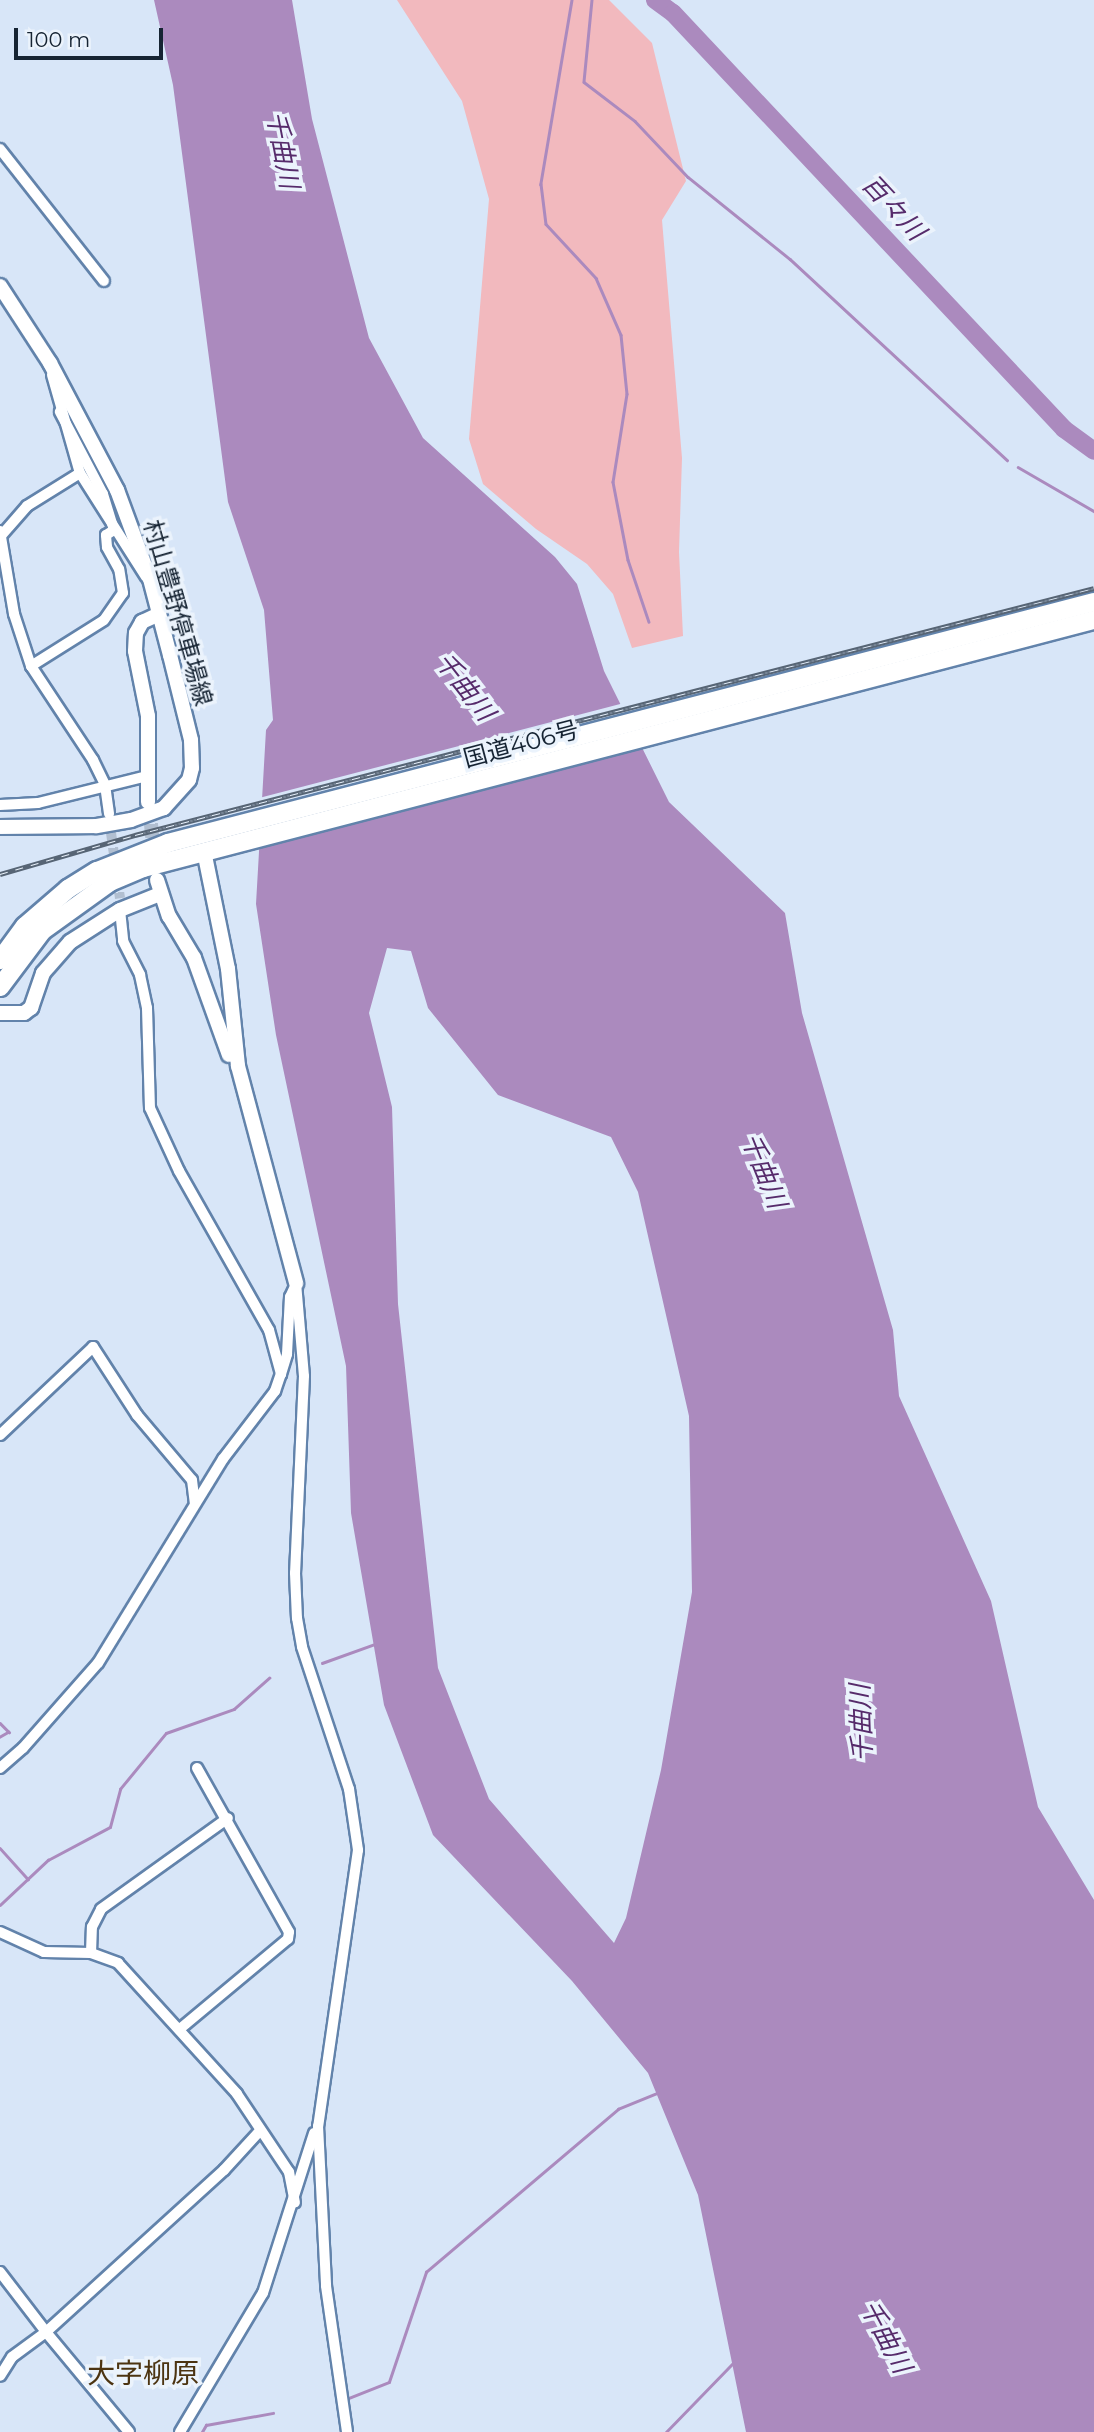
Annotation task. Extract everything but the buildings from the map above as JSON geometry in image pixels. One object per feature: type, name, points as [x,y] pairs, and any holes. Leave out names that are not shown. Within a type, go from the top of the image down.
[{"type":"highway","name":"国道406号","points":[[0,960],[47,905],[97,871],[142,851],[213,830],[1094,602]]},
{"type":"highway","name":"国道406号","points":[[0,987],[43,931],[75,906],[143,868],[1094,620]]},
{"type":"street","points":[[0,149],[104,281]]},
{"type":"street","name":"村山豊野停車場線","points":[[0,286],[50,363],[113,481],[150,579],[157,615],[191,740],[192,768],[178,796],[164,808],[96,826],[0,827]]},
{"type":"street","points":[[50,363],[60,412],[80,473],[114,530],[150,579]]},
{"type":"street","points":[[60,412],[103,494],[114,530]]},
{"type":"street","points":[[80,473],[27,506],[1,535],[13,614],[31,666],[63,709],[105,785],[109,814]]},
{"type":"street","points":[[31,666],[87,633],[120,603],[119,569],[106,540],[114,530]]},
{"type":"street","points":[[148,802],[148,716],[136,660],[135,633],[142,622],[157,615]]},
{"type":"street","points":[[0,805],[38,803],[147,776]]},
{"type":"street","points":[[180,2432],[264,2293],[295,2202],[318,2126],[358,1850],[349,1788],[302,1647],[297,1618],[295,1573],[304,1376],[296,1283],[238,1066],[226,956],[210,849]]},
{"type":"street","points":[[0,1013],[24,1013],[31,1008],[34,992],[57,955],[120,904],[158,887],[194,958],[231,1062],[238,1066]]},
{"type":"street","points":[[120,904],[123,941],[140,975],[147,1008],[150,1108],[179,1171],[265,1323],[281,1374]]},
{"type":"street","points":[[0,1768],[23,1748],[98,1663],[195,1503],[275,1391],[287,1354],[290,1297],[296,1283]]},
{"type":"street","points":[[0,1435],[93,1347],[137,1415],[192,1480],[195,1503]]},
{"type":"street","points":[[181,2028],[288,1939],[289,1933],[229,1818],[197,1768]]},
{"type":"street","points":[[91,1953],[92,1927],[101,1909],[229,1818]]},
{"type":"street","points":[[0,1932],[44,1952],[91,1953],[118,1963],[181,2028],[237,2094],[259,2132],[289,2172],[295,2202]]},
{"type":"street","points":[[318,2126],[326,2286],[347,2432]]},
{"type":"street","points":[[0,2376],[12,2357],[46,2332],[225,2170],[259,2132]]},
{"type":"street","points":[[0,2272],[129,2432]]},
{"type":"shaded area","points":[[397,0],[609,0],[652,43],[686,181],[662,220],[682,458],[679,552],[683,636],[632,648],[613,594],[587,564],[536,529],[483,484],[469,439],[489,199],[462,101]]},
{"type":"water","name":"千曲川","points":[[154,0],[292,0],[312,119],[369,338],[423,438],[555,557],[577,584],[604,671],[669,802],[785,913],[802,1013],[893,1330],[899,1396],[991,1601],[1038,1807],[1094,1900],[1094,2432],[746,2432],[698,2195],[648,2073],[572,1981],[433,1835],[384,1705],[351,1513],[346,1366],[276,1035],[256,904],[266,730],[273,720],[264,610],[228,502],[173,85]],"holes":[[[387,948],[411,951],[428,1008],[498,1095],[611,1137],[638,1192],[689,1416],[692,1592],[661,1770],[626,1918],[614,1943],[489,1799],[438,1668],[398,1304],[392,1107],[369,1013]]]},
{"type":"pier","points":[[624,703],[646,747],[256,848],[259,798]]},
{"type":"waterway","points":[[572,0],[541,184],[546,224],[596,278],[621,335],[627,394],[613,482],[628,560],[649,622]]},
{"type":"waterway","points":[[592,0],[584,82],[635,121],[688,177],[790,259],[1007,460]]},
{"type":"waterway","name":"百々川","points":[[655,0],[673,13],[1064,429],[1094,451]]},
{"type":"waterway","points":[[1018,467],[1094,511]]},
{"type":"waterway","points":[[322,1663],[375,1644]]},
{"type":"waterway","points":[[0,1905],[48,1860],[110,1827],[120,1789],[166,1733],[234,1709],[269,1678]]},
{"type":"waterway","points":[[0,1723],[9,1732],[0,1737]]},
{"type":"waterway","points":[[0,1848],[28,1879]]},
{"type":"waterway","points":[[349,2398],[389,2382],[426,2272],[618,2109],[657,2093]]},
{"type":"waterway","points":[[666,2432],[734,2362]]},
{"type":"waterway","points":[[202,2432],[206,2425],[273,2413]]},
{"type":"tunnel","points":[[149,803],[154,856]]},
{"type":"tunnel","points":[[109,818],[120,898]]},
{"type":"railway","points":[[0,874],[135,835],[1094,588]]},
{"type":"district","name":"大字柳原","points":[[143,2373]]}]
